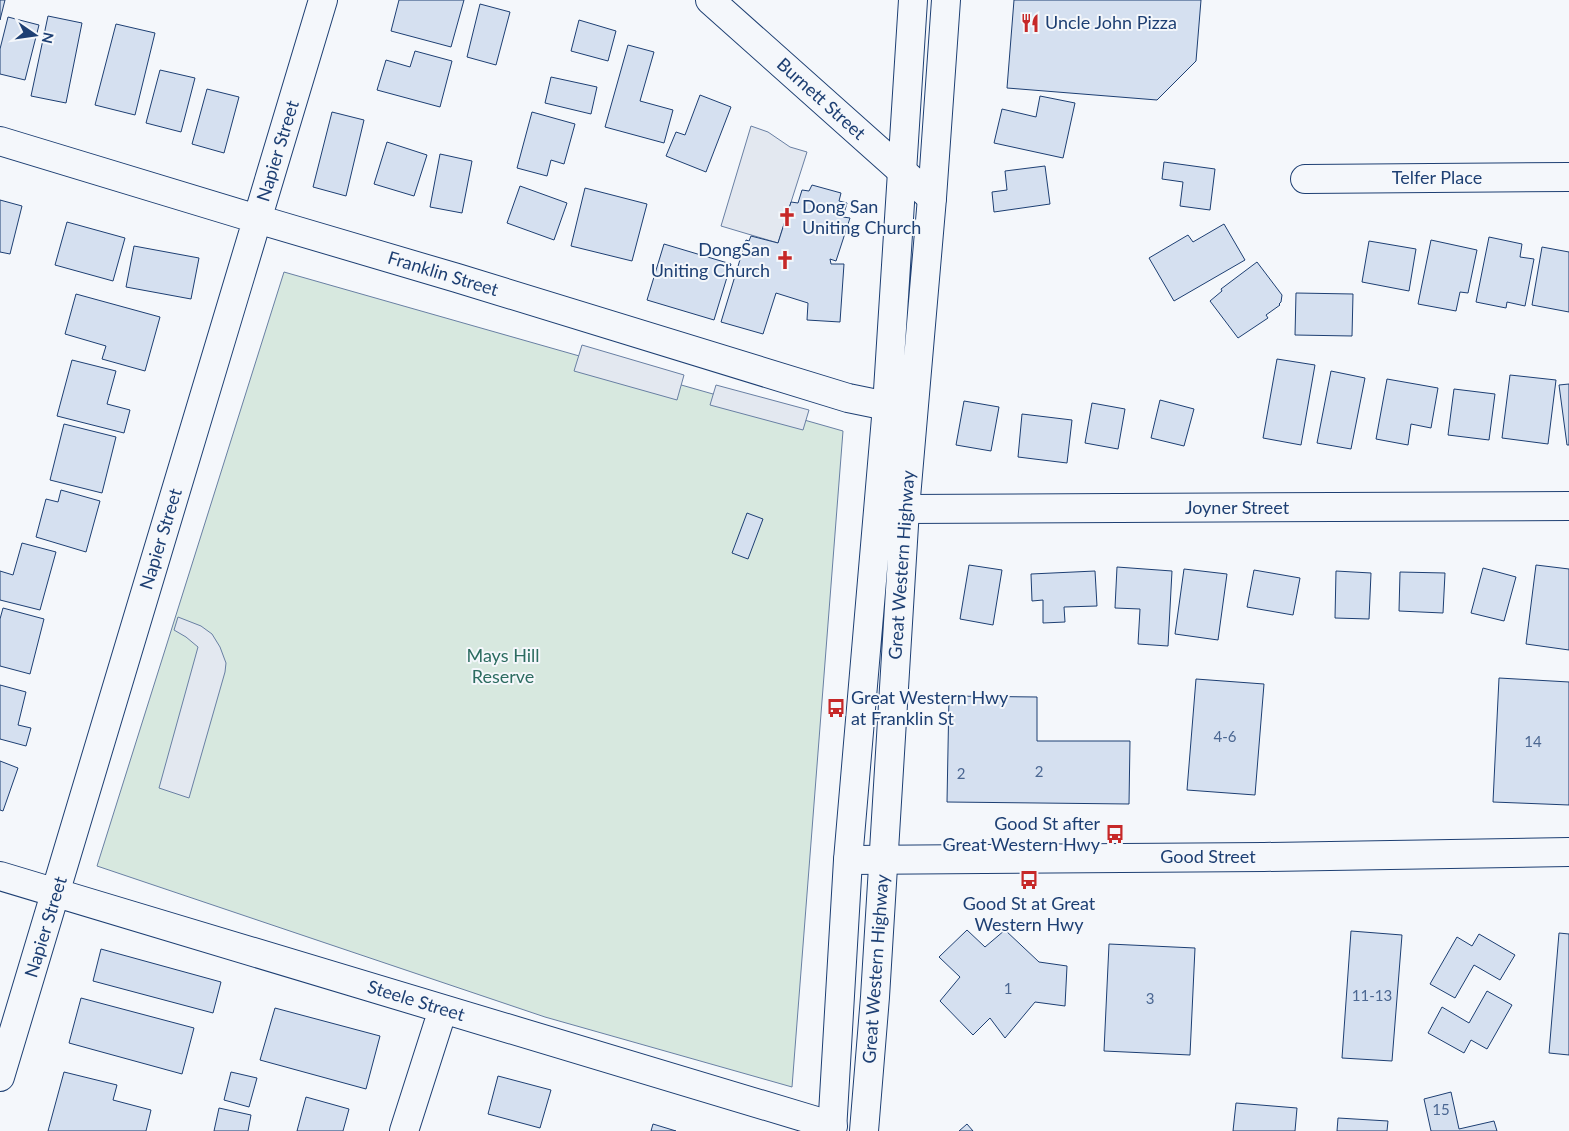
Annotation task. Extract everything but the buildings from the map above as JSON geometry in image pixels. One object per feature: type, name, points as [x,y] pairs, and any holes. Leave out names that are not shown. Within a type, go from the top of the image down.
[{"type":"main road","name":"Napier Street","points":[[0,1077],[323,0]]},
{"type":"main road","name":"Burnett Street","points":[[710,0],[932,198]]},
{"type":"main road","name":"Great Western Highway","points":[[833,1128],[848,860],[887,406],[913,0]]},
{"type":"main road","name":"Great Western Highway","points":[[864,1131],[875,997],[905,509],[932,198],[946,0]]},
{"type":"main road","name":"Franklin Street","points":[[0,141],[848,398],[887,406]]},
{"type":"main road","name":"Telfer Place","points":[[1305,179],[1569,177]]},
{"type":"main road","name":"Joyner Street","points":[[905,509],[1569,506]]},
{"type":"main road","name":"Good Street","points":[[848,860],[1254,857],[1569,852]]},
{"type":"main road","name":"Steele Street","points":[[0,876],[833,1128]]},
{"type":"main road","points":[[404,1131],[443,1009]]},
{"type":"green space","name":"Mays Hill Reserve","points":[[284,272],[843,431],[792,1087],[545,1017],[97,866]]},
{"type":"shaded area","points":[[751,126],[768,132],[790,147],[807,152],[778,243],[721,226]]},
{"type":"shaded area","points":[[582,345],[684,375],[677,400],[574,371]]},
{"type":"shaded area","points":[[716,385],[809,410],[803,430],[710,405]]},
{"type":"shaded area","points":[[178,617],[201,626],[212,634],[220,647],[226,663],[189,798],[159,788],[198,647],[174,630]]},
{"type":"place","name":"Uncle John Pizza","points":[[1030,23]]},
{"type":"place","name":"Dong San Uniting Church","points":[[787,217]]},
{"type":"place","name":"DongSan Uniting Church","points":[[785,260]]},
{"type":"place","name":"Great Western Hwy at Franklin St","points":[[836,708]]},
{"type":"place","name":"Good St after Great Western Hwy","points":[[1115,834]]},
{"type":"place","name":"Good St at Great Western Hwy","points":[[1029,880]]}]
